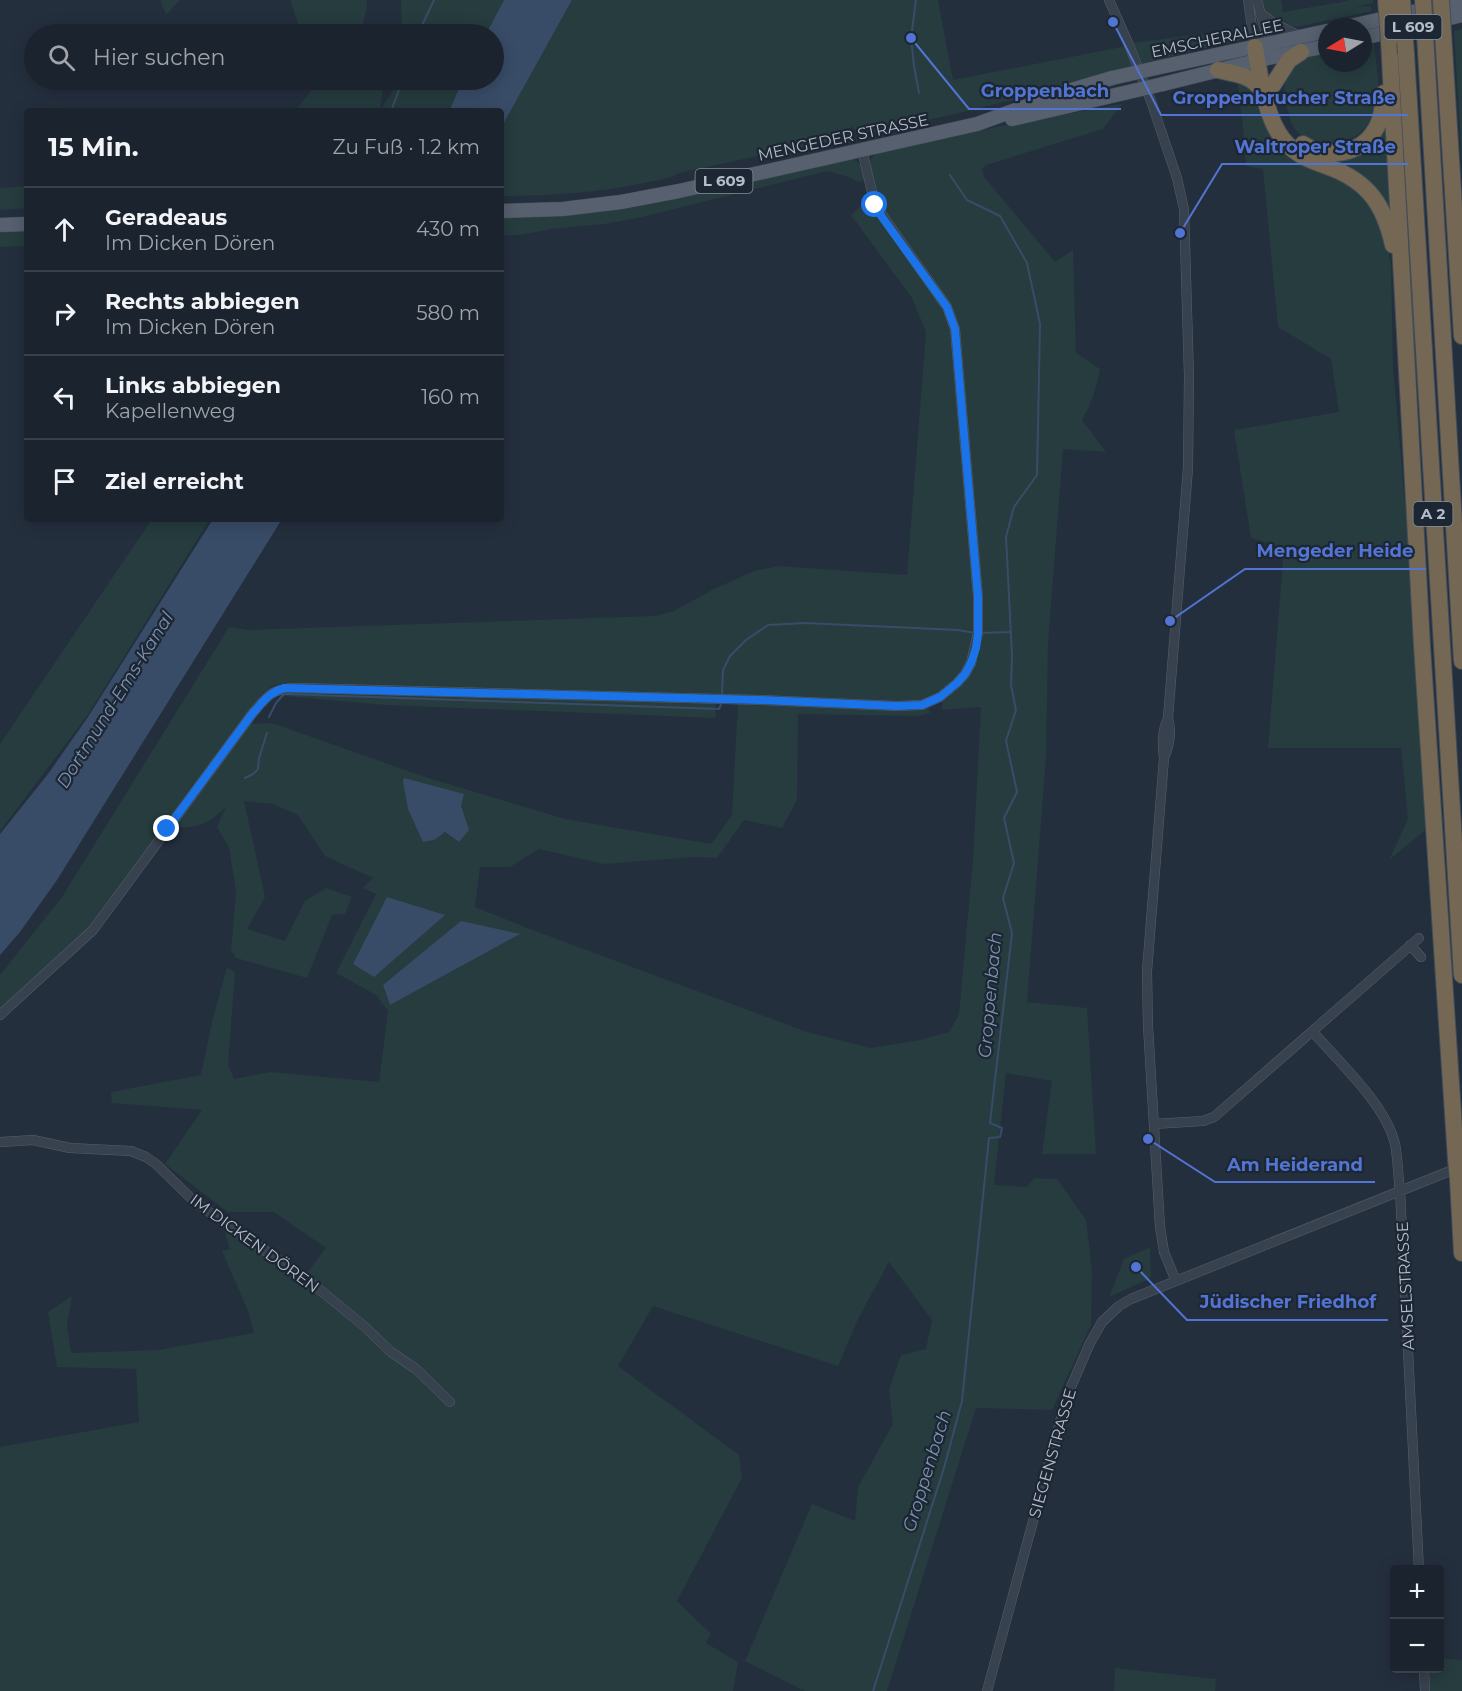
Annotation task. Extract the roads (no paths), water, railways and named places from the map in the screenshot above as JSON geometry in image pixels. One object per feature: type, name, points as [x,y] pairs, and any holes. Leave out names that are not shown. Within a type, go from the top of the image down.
[{"type":"highway","points":[[1386,0],[1393,52],[1422,646],[1459,1168],[1462,1253]]},
{"type":"highway","name":"A 2","points":[[1402,0],[1393,52],[1462,975]]},
{"type":"highway","name":"A 2","points":[[1423,0],[1462,661]]},
{"type":"highway","points":[[1441,0],[1462,336]]},
{"type":"highway","points":[[1269,90],[1302,44]]},
{"type":"highway","points":[[1218,70],[1244,75],[1269,90],[1288,129],[1305,146],[1331,154],[1343,153],[1362,144],[1376,129],[1393,52]]},
{"type":"highway","points":[[1262,53],[1274,126],[1289,147],[1313,161],[1354,179],[1372,194],[1389,227],[1403,290]]},
{"type":"highway","points":[[1451,160],[1462,197]]},
{"type":"main road","name":"L 609","points":[[1372,21],[1462,1]]},
{"type":"main road","name":"L 609","points":[[1372,36],[1462,15]]},
{"type":"main road","name":"EMSCHERALLEE","points":[[944,132],[977,124],[1078,87],[1112,78],[1156,68],[1262,53],[1302,44],[1318,36]]},
{"type":"main road","name":"EMSCHERALLEE","points":[[1302,44],[1318,45]]},
{"type":"main road","name":"EMSCHERALLEE","points":[[977,124],[996,123],[1163,84],[1218,70],[1262,53]]},
{"type":"main road","name":"MENGEDER STRASSE","points":[[504,211],[563,209],[621,202],[690,189],[944,132]]},
{"type":"main road","points":[[0,225],[24,224]]},
{"type":"street","points":[[1109,0],[1151,101],[1177,178],[1184,208],[1187,247],[1188,468],[1168,718],[1171,728],[1170,745],[1164,758],[1147,971],[1148,1026],[1162,1242],[1176,1281]]},
{"type":"street","points":[[1248,0],[1262,53]]},
{"type":"street","points":[[1257,0],[1265,30],[1262,53]]},
{"type":"street","points":[[1260,12],[1302,44]]},
{"type":"street","points":[[0,1015],[93,930],[252,714],[275,691],[285,688],[761,700],[897,706],[922,705],[940,697],[957,683],[971,663],[976,648],[978,597],[955,329],[947,307],[875,205],[862,150]]},
{"type":"street","points":[[1154,1124],[1203,1121],[1214,1117],[1419,938]]},
{"type":"street","points":[[1410,945],[1421,957]]},
{"type":"street","name":"AMSELSTRASSE","points":[[1313,1032],[1375,1103],[1388,1123],[1395,1145],[1400,1191],[1419,1565]]},
{"type":"street","name":"IM DICKEN DÖREN","points":[[0,1142],[33,1140],[70,1148],[131,1151],[146,1157],[195,1202],[309,1281],[364,1326],[390,1352],[416,1369],[450,1402]]},
{"type":"street","name":"SIEGENSTRASSE","points":[[987,1691],[1067,1396],[1090,1343],[1102,1322],[1119,1306],[1131,1299],[1459,1168]]},
{"type":"street","points":[[1424,1673],[1425,1691]]},
{"type":"water","points":[[504,0],[572,0],[504,123],[504,108],[450,108],[458,90],[504,90],[504,24],[491,24]]},
{"type":"water","name":"Dortmund-Ems-Kanal","points":[[211,522],[280,522],[57,880],[20,932],[0,955],[0,834],[48,774],[88,717]]},
{"type":"water","points":[[404,778],[464,794],[461,806],[469,830],[459,842],[445,832],[434,840],[423,842],[408,809]]},
{"type":"water","points":[[387,897],[445,915],[374,977],[353,964]]},
{"type":"water","points":[[461,921],[520,934],[390,1005],[383,985]]},
{"type":"waterway","points":[[423,24],[434,0]]},
{"type":"waterway","name":"Groppenbach","points":[[916,0],[911,38],[919,93]]},
{"type":"waterway","points":[[392,108],[399,90]]},
{"type":"waterway","name":"Groppenbach","points":[[873,1691],[944,1468],[962,1401],[989,1138],[1000,1137],[1002,1128],[990,1123],[1012,933],[1003,898],[1014,863],[1004,818],[1017,792],[1006,741],[1016,710],[1011,685],[1012,656],[1006,537],[1014,507],[1037,475],[1040,324],[1027,263],[1000,216],[967,200],[950,175]]},
{"type":"waterway","points":[[722,694],[723,670],[730,656],[746,640],[768,625],[805,623],[958,630],[975,633]]},
{"type":"waterway","points":[[981,633],[1011,632]]},
{"type":"waterway","points":[[269,717],[284,694],[719,709],[722,702]]},
{"type":"waterway","points":[[245,778],[258,769],[267,733]]},
{"type":"place","name":"Groppenbrucher Straße","points":[[1113,22]]},
{"type":"place","name":"Groppenbach","points":[[911,38]]},
{"type":"place","name":"Waltroper Straße","points":[[1180,233]]},
{"type":"place","name":"Mengeder Heide","points":[[1170,621]]},
{"type":"place","name":"Am Heiderand","points":[[1148,1139]]},
{"type":"place","name":"Jüdischer Friedhof","points":[[1136,1267]]}]
